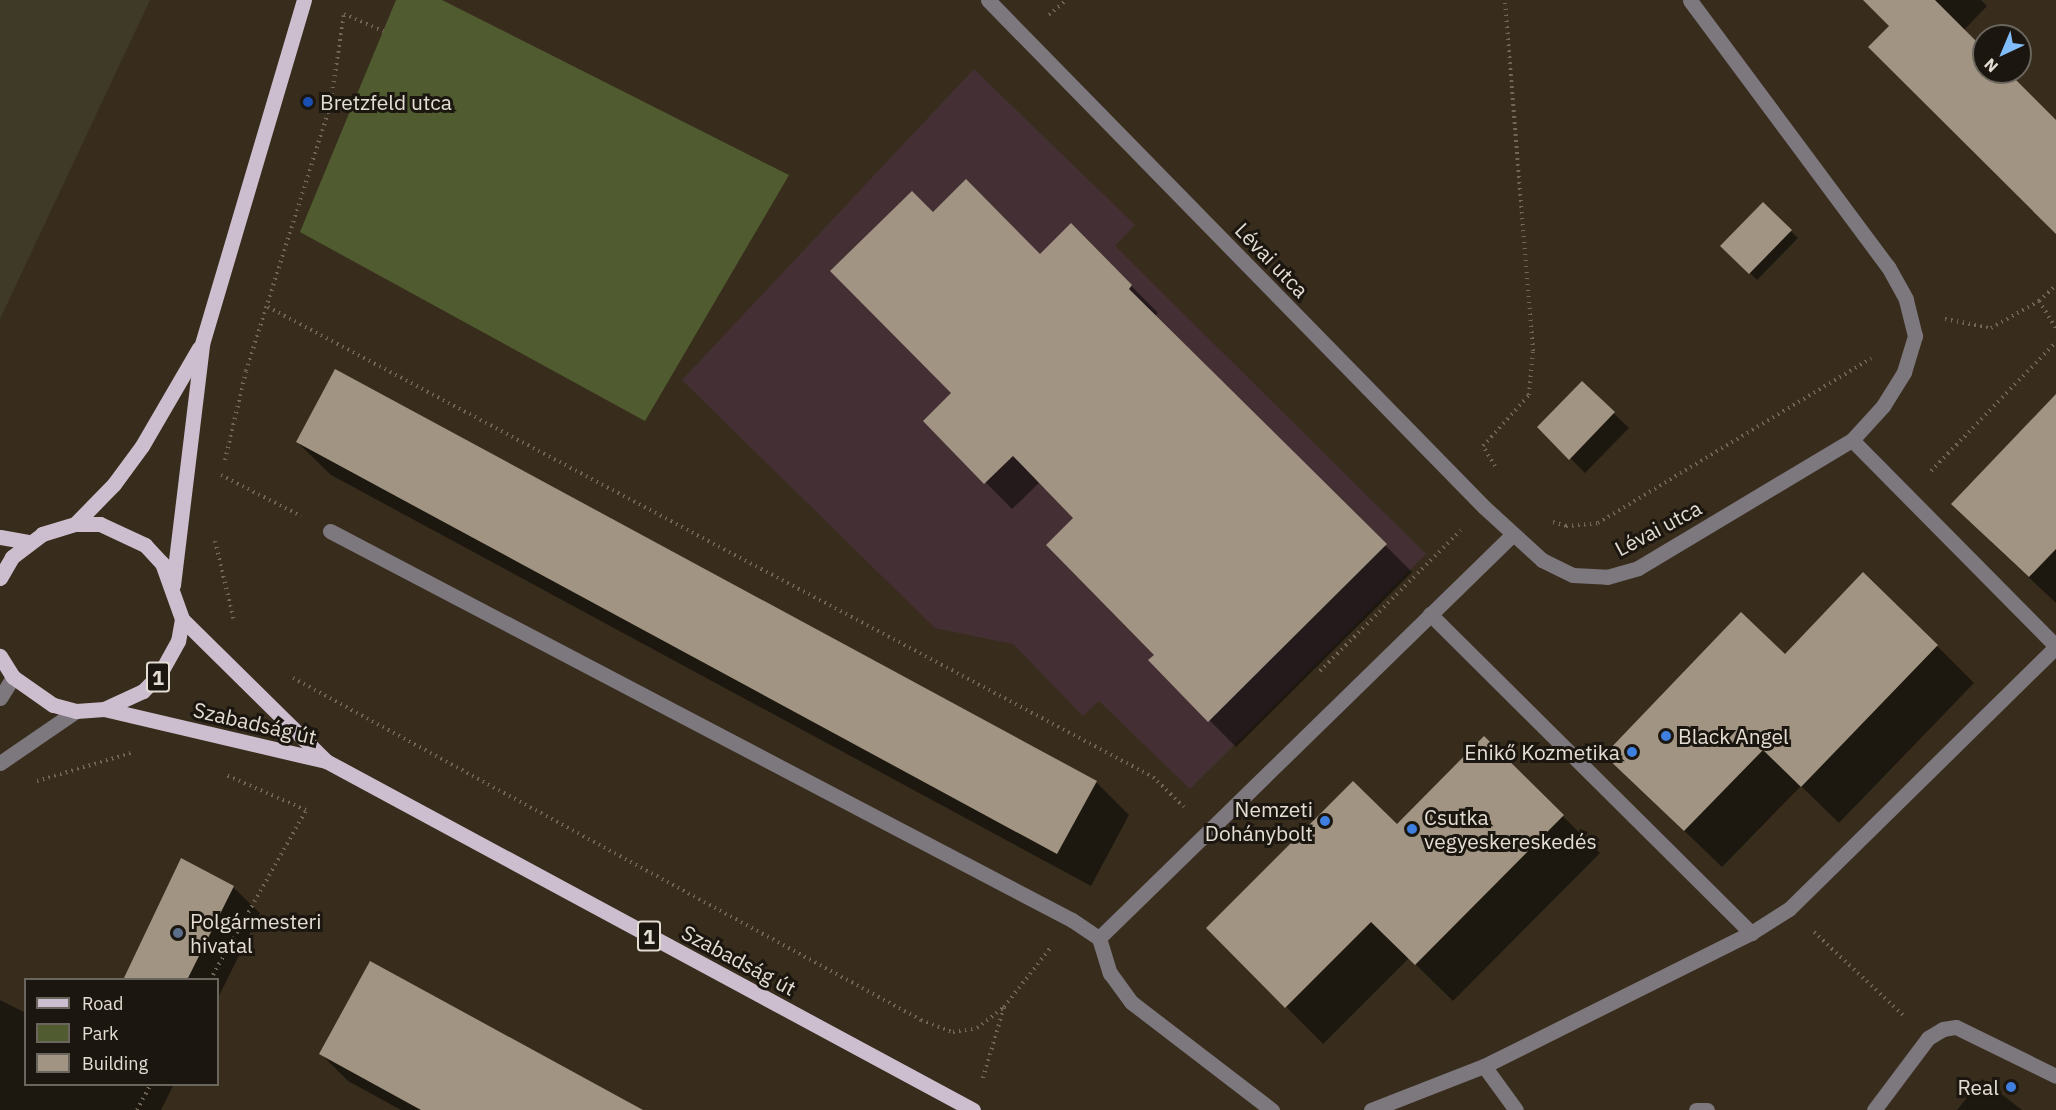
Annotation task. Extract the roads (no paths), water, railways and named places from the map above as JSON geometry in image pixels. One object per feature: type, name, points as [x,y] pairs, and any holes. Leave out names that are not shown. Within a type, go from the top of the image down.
[{"type":"main road","points":[[173,585],[202,344],[304,0]]},
{"type":"main road","points":[[75,524],[114,484],[142,446],[202,344]]},
{"type":"main road","name":"1","points":[[0,578],[27,542],[58,527],[100,524],[145,544],[162,563],[173,585],[182,619],[178,641],[159,675],[143,691],[104,709],[76,711],[35,696],[13,677],[0,656]]},
{"type":"main road","points":[[0,537],[27,542]]},
{"type":"main road","name":"Szabadság út","points":[[182,619],[326,761]]},
{"type":"main road","name":"Szabadság út","points":[[104,709],[326,761],[970,1108]]},
{"type":"street","name":"Lévai utca","points":[[988,0],[1484,507],[1542,560],[1574,575],[1607,577],[1638,568],[1852,440],[1883,406],[1904,372],[1916,336],[1906,299],[1888,267],[1690,0]]},
{"type":"street","points":[[1371,1110],[1485,1066],[1751,933],[1789,909],[2055,646],[1852,440]]},
{"type":"street","points":[[330,531],[1072,920],[1099,938],[1110,973],[1131,1002],[1272,1110]]},
{"type":"street","points":[[1099,938],[1513,534]]},
{"type":"street","points":[[1430,614],[1751,933]]},
{"type":"street","points":[[0,698],[13,677]]},
{"type":"street","points":[[5,760],[76,711]]},
{"type":"street","points":[[1874,1110],[1928,1038],[1943,1029],[1956,1027],[2056,1076]]},
{"type":"street","points":[[1485,1066],[1516,1110]]},
{"type":"street","points":[[1696,1110],[1707,1110]]},
{"type":"place","name":"Bretzfeld utca","points":[[308,102]]},
{"type":"place","name":"Black Angel","points":[[1666,736]]},
{"type":"place","name":"Enikő Kozmetika","points":[[1632,752]]},
{"type":"place","name":"Nemzeti Dohánybolt","points":[[1325,821]]},
{"type":"place","name":"Csutka vegyeskereskedés","points":[[1412,829]]},
{"type":"place","name":"Polgármesteri hivatal","points":[[178,933]]},
{"type":"place","name":"Real","points":[[2011,1087]]}]
